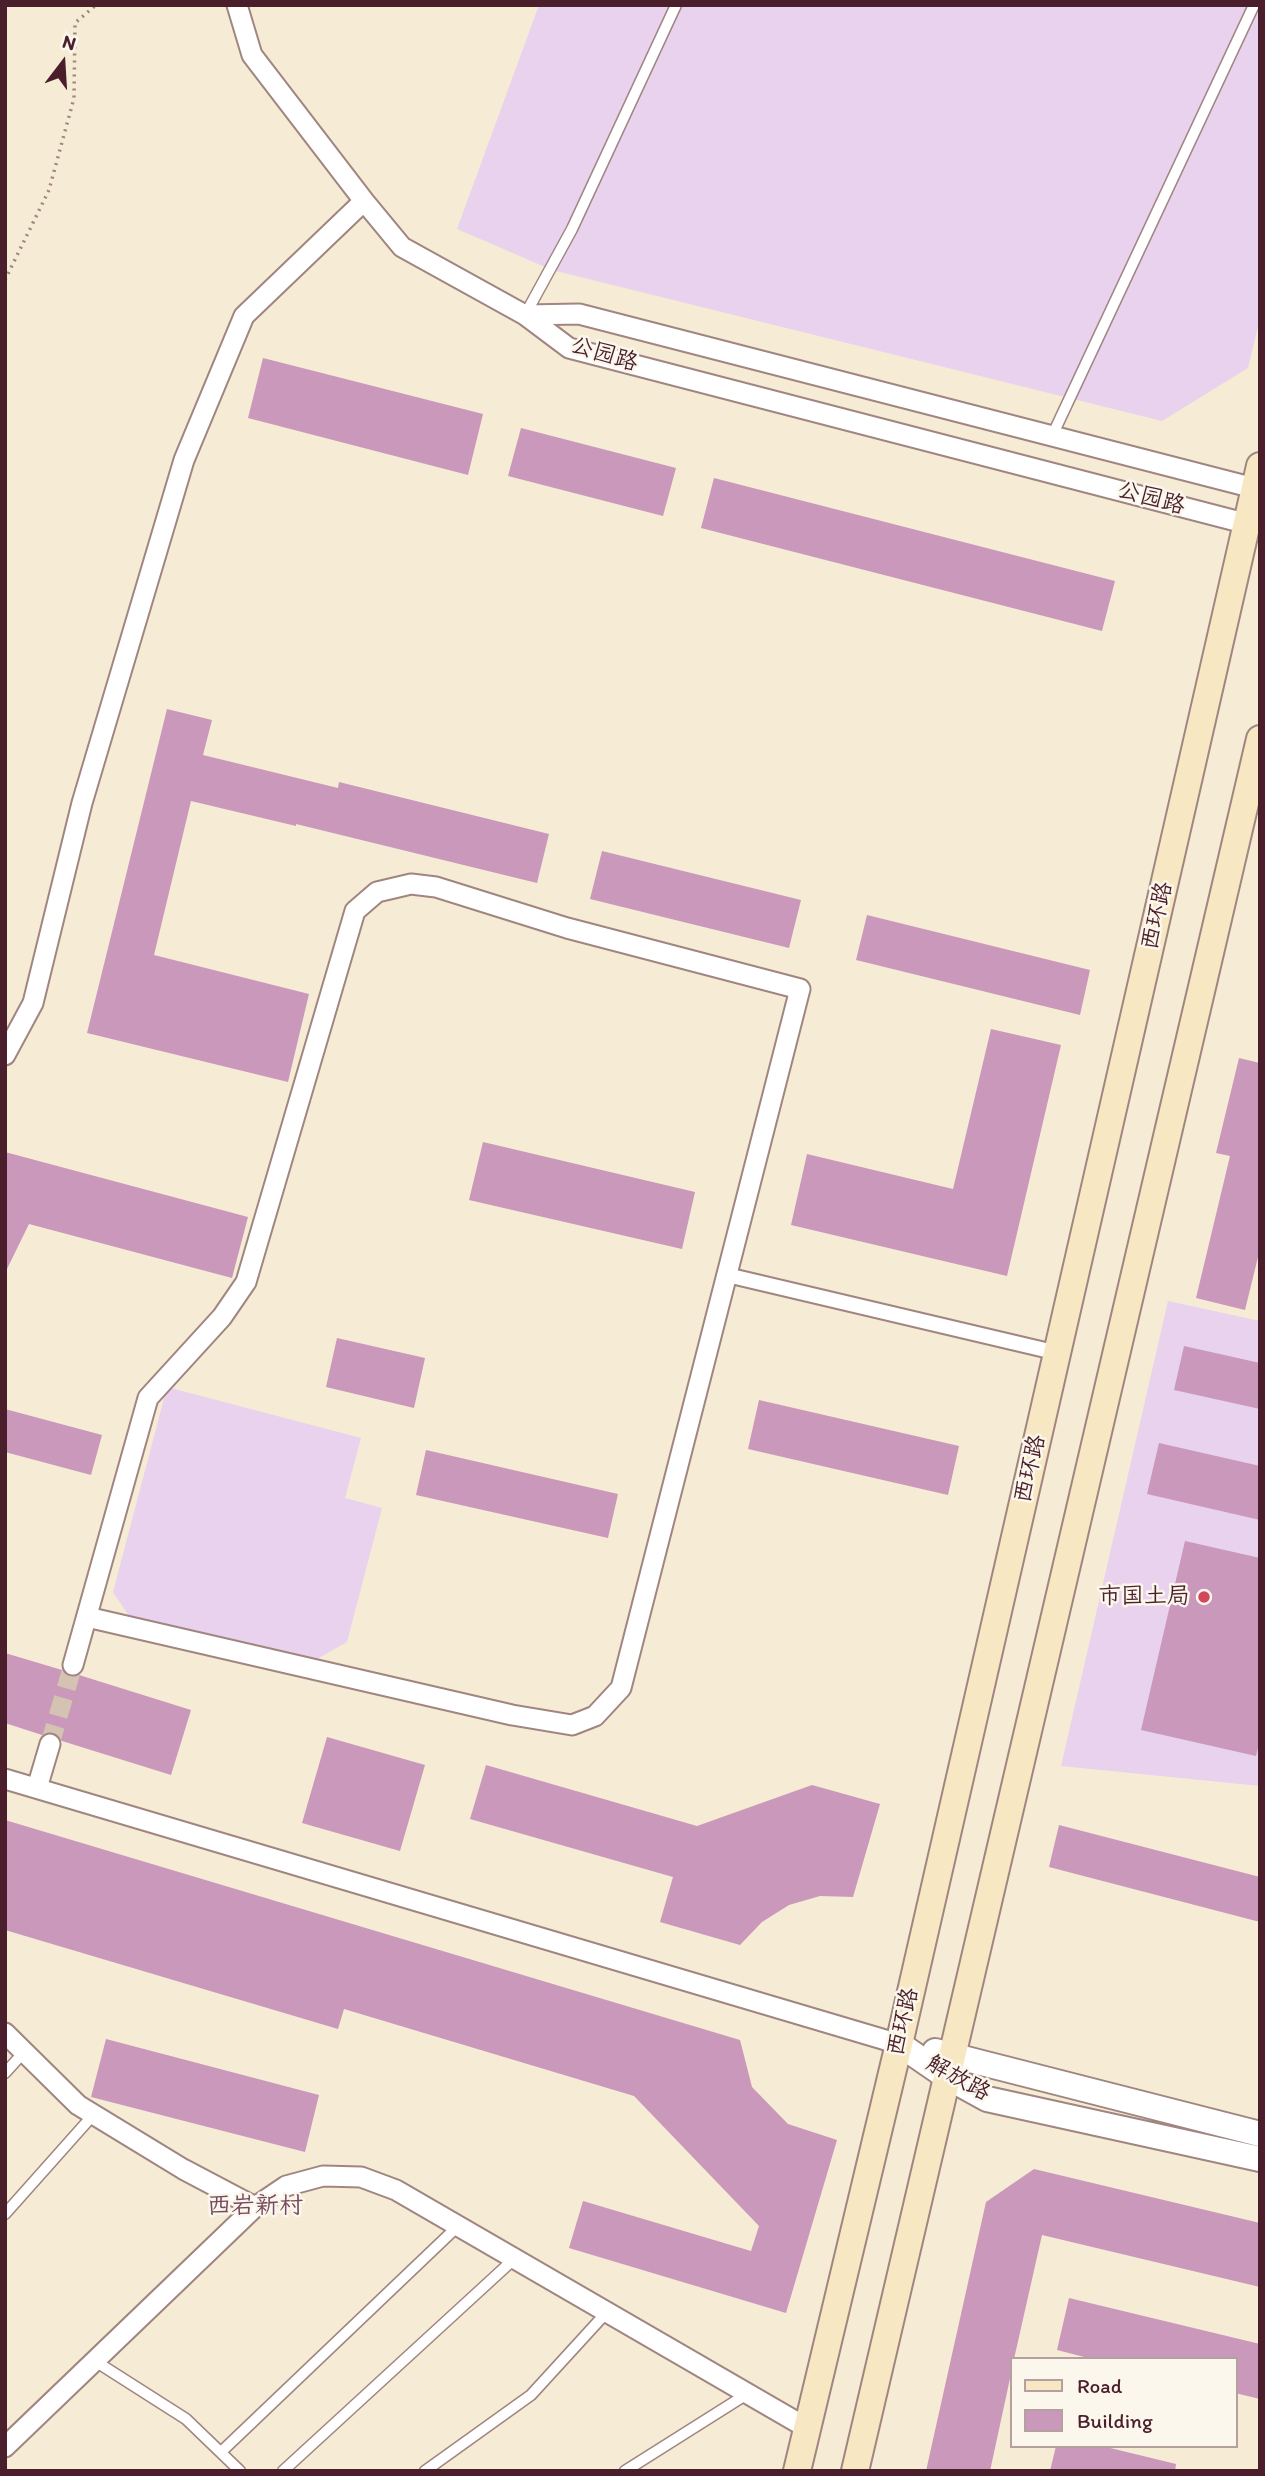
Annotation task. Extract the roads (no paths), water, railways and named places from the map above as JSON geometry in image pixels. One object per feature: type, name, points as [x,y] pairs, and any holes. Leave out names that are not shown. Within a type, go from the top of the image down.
[{"type":"main road","name":"西环路","points":[[797,2471],[900,2044],[1058,1353],[1254,526],[1258,481]]},
{"type":"main road","points":[[855,2471],[1260,739]]},
{"type":"street","points":[[237,5],[252,55],[402,247],[525,315]]},
{"type":"street","points":[[5,1055],[33,1003],[82,803],[184,460],[244,316],[364,201]]},
{"type":"street","name":"公园路","points":[[525,315],[579,314],[1052,436],[1258,481]]},
{"type":"street","name":"公园路","points":[[525,315],[569,348],[1254,526]]},
{"type":"street","points":[[73,1665],[148,1398],[222,1317],[246,1282],[355,911],[377,891],[411,884],[436,887],[567,928],[800,989],[621,1688],[595,1716],[572,1725],[512,1715],[87,1617]]},
{"type":"street","points":[[727,1275],[1058,1353]]},
{"type":"street","points":[[37,1788],[50,1744]]},
{"type":"street","points":[[5,1779],[900,2044]]},
{"type":"street","points":[[5,2033],[78,2105],[183,2169],[255,2207]]},
{"type":"street","name":"解放路","points":[[900,2044],[950,2065],[1260,2134]]},
{"type":"street","name":"解放路","points":[[950,2065],[987,2099],[1260,2159]]},
{"type":"street","points":[[5,2447],[255,2207],[286,2186],[323,2176],[361,2177],[396,2190],[807,2428]]},
{"type":"lane","points":[[525,315],[572,229],[676,5]]},
{"type":"lane","points":[[1052,436],[1254,5]]},
{"type":"lane","points":[[5,2073],[24,2052]]},
{"type":"lane","points":[[5,2214],[94,2114]]},
{"type":"lane","points":[[221,2452],[457,2227]]},
{"type":"lane","points":[[283,2471],[513,2260]]},
{"type":"lane","points":[[425,2471],[531,2396],[606,2313]]},
{"type":"lane","points":[[94,2361],[186,2419],[240,2471]]},
{"type":"lane","points":[[625,2471],[747,2394]]},
{"type":"tunnel","points":[[50,1744],[73,1665]]},
{"type":"place","name":"市国土局","points":[[1204,1597]]},
{"type":"district","name":"西岩新村","points":[[255,2207]]}]
